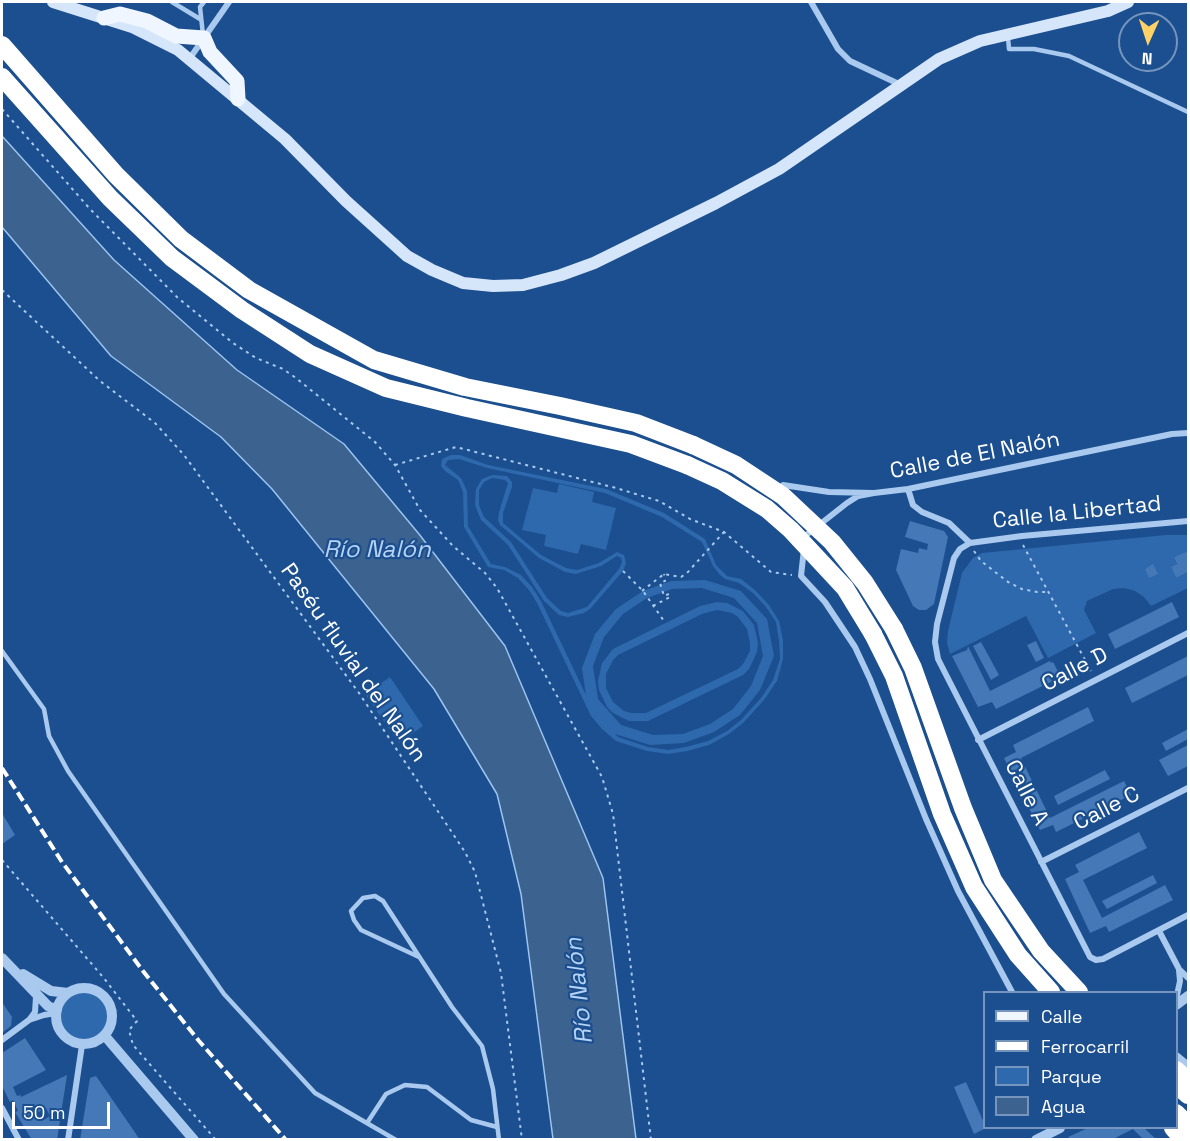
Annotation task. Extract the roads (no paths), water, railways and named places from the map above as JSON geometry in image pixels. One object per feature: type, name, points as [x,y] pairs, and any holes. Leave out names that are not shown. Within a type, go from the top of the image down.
[{"type":"highway","points":[[2,45],[116,175],[181,238],[249,290],[374,360],[465,387],[636,423],[736,465],[783,496],[832,542],[865,583],[894,629],[913,668],[963,808],[993,880],[1041,951],[1077,991]]},
{"type":"highway","points":[[2,77],[110,198],[172,258],[242,309],[310,354],[386,387],[467,408],[631,444],[723,481],[766,509],[791,530],[845,588],[873,634],[894,676],[942,814],[974,887],[1018,955],[1049,991]]},
{"type":"highway","points":[[1041,951],[1089,991]]},
{"type":"highway","points":[[1018,955],[1029,986],[1033,991]]},
{"type":"main road","points":[[53,2],[132,27],[178,50],[285,138],[346,201],[407,256],[432,270],[464,283],[492,286],[523,285],[561,275],[604,258],[779,169],[939,59],[980,41],[1108,12],[1128,2]]},
{"type":"main road","points":[[104,18],[120,14],[147,21],[176,36],[204,38],[210,52],[237,81],[238,99]]},
{"type":"street","points":[[190,58],[229,2]]},
{"type":"street","points":[[811,2],[838,49],[850,61],[901,85]]},
{"type":"street","name":"Calle de El Nalón","points":[[783,485],[829,492],[874,493],[908,489],[1172,434],[1188,433]]},
{"type":"street","points":[[908,489],[914,505],[922,512],[949,523],[970,543]]},
{"type":"street","points":[[874,493],[858,496],[805,536],[801,576],[825,602],[855,647],[958,891],[1011,991]]},
{"type":"street","name":"Calle la Libertad","points":[[970,543],[1188,521]]},
{"type":"street","name":"Calle A","points":[[970,543],[960,549],[954,558],[937,624],[935,642],[938,659],[1090,957],[1096,960],[1103,959],[1188,915]]},
{"type":"street","name":"Calle D","points":[[978,740],[1188,633]]},
{"type":"street","name":"Calle C","points":[[1041,862],[1188,788]]},
{"type":"street","points":[[1159,931],[1179,969],[1188,978]]},
{"type":"street","points":[[2,958],[56,1012]]},
{"type":"street","points":[[11,967],[51,991],[68,993]]},
{"type":"street","points":[[1178,991],[1179,969]]},
{"type":"street","points":[[82,988],[94,990],[106,999],[112,1009],[112,1024],[105,1036],[95,1043],[82,1045],[68,1040],[59,1029],[56,1012],[61,1000],[68,993],[82,988]]},
{"type":"street","points":[[29,1020],[35,1012],[37,1002],[35,993]]},
{"type":"street","points":[[2,1040],[29,1020],[56,1012]]},
{"type":"street","points":[[105,1036],[194,1140]]},
{"type":"street","points":[[68,1140],[82,1045]]},
{"type":"street","points":[[2,1108],[19,1140]]},
{"type":"street","points":[[1036,1140],[1058,1129]]},
{"type":"lane","points":[[172,2],[200,19]]},
{"type":"lane","points":[[204,2],[200,7],[204,38]]},
{"type":"lane","points":[[1008,34],[1009,49],[1034,49],[1069,56],[1188,112]]},
{"type":"lane","points":[[2,651],[44,709],[49,736],[69,771],[224,994],[315,1094],[396,1140]]},
{"type":"lane","points":[[419,957],[361,930],[351,911],[363,898],[375,896],[383,901],[452,1006],[482,1046],[493,1089],[499,1140]]},
{"type":"lane","points":[[367,1123],[387,1094],[405,1085],[427,1087],[471,1120],[497,1127]]},
{"type":"water","name":"Río Nalón","points":[[2,136],[114,260],[237,370],[344,444],[419,534],[505,646],[603,878],[636,1139],[553,1139],[521,894],[497,794],[434,689],[272,489],[221,437],[111,356],[2,227]]},
{"type":"railway","points":[[2,768],[62,862],[143,971],[199,1041],[286,1140]]}]
